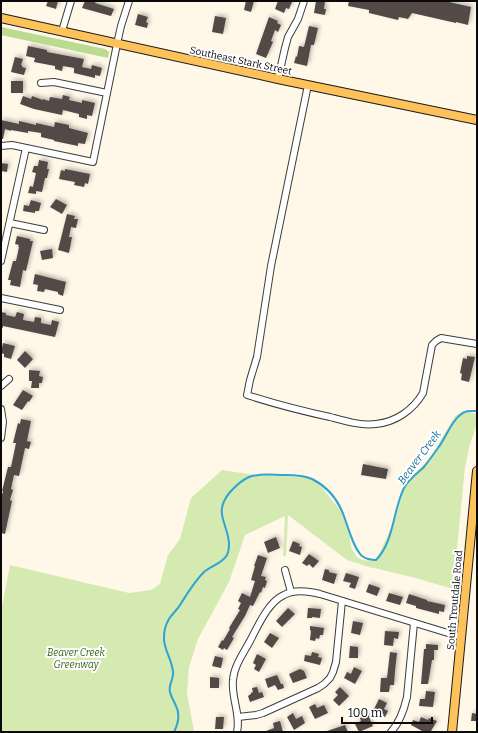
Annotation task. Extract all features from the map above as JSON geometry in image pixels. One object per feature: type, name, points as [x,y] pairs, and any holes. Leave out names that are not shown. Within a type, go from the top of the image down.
[{"type":"main road","name":"Southeast Stark Street","points":[[1,18],[477,120]]},
{"type":"main road","name":"South Troutdale Road","points":[[452,732],[461,637],[474,537],[477,471]]},
{"type":"street","points":[[62,31],[71,1]]},
{"type":"street","points":[[1,146],[12,145],[92,162],[121,26],[129,1]]},
{"type":"street","points":[[278,78],[284,48],[298,19],[304,1]]},
{"type":"street","points":[[41,83],[54,82],[107,93]]},
{"type":"street","points":[[308,85],[270,272],[256,357],[247,395],[271,403],[337,419],[364,425],[377,424],[400,416],[411,409],[419,399],[423,393],[432,345],[436,341],[441,338],[477,344]]},
{"type":"street","points":[[1,261],[26,148]]},
{"type":"street","points":[[10,223],[44,230]]},
{"type":"street","points":[[1,298],[60,310]]},
{"type":"street","points":[[1,386],[9,379]]},
{"type":"street","points":[[1,409],[3,422],[1,438]]},
{"type":"street","points":[[285,570],[291,592]]},
{"type":"street","points":[[237,732],[239,724],[232,686],[236,666],[271,605],[284,594],[300,591],[313,592],[461,637]]},
{"type":"street","points":[[238,717],[263,713],[318,688],[330,678],[336,662],[342,601]]},
{"type":"street","points":[[391,732],[402,716],[405,708],[414,623]]},
{"type":"green space","points":[[1,27],[105,49],[109,52],[108,58],[1,35]]},
{"type":"green space","name":"Beaver Creek Greenway","points":[[463,411],[477,414],[477,424],[470,444],[465,467],[453,589],[347,560],[288,515],[286,556],[283,556],[285,516],[245,535],[229,582],[198,639],[189,667],[187,694],[194,732],[1,732],[1,612],[10,565],[129,593],[151,590],[160,584],[168,555],[180,539],[191,498],[222,470],[260,476],[270,475],[308,478],[319,484],[341,511],[349,529],[351,547],[357,557],[362,560],[373,561],[377,558],[395,520],[405,485],[429,460],[455,416]]},
{"type":"building","points":[[48,1],[58,1],[56,9],[46,6]]},
{"type":"building","points":[[85,1],[96,1],[95,3],[114,9],[111,16],[82,8]]},
{"type":"building","points":[[246,1],[254,1],[251,12],[244,10]]},
{"type":"building","points":[[278,1],[292,2],[289,9],[286,8],[284,13],[275,9]]},
{"type":"building","points":[[316,1],[325,1],[325,15],[314,13]]},
{"type":"building","points":[[349,1],[445,1],[471,7],[468,25],[412,13],[408,19],[399,17],[398,20],[369,13],[369,10],[348,6]]},
{"type":"building","points":[[138,14],[148,17],[146,22],[148,23],[147,28],[135,25]]},
{"type":"building","points":[[215,16],[226,18],[223,34],[212,32]]},
{"type":"building","points":[[269,17],[278,21],[277,23],[281,25],[278,32],[275,30],[271,41],[273,42],[266,58],[256,54]]},
{"type":"building","points":[[309,26],[318,28],[314,45],[311,45],[307,66],[294,63],[299,46],[304,47]]},
{"type":"building","points":[[28,46],[47,50],[47,52],[84,59],[82,67],[91,69],[92,65],[102,68],[100,76],[95,75],[95,78],[74,73],[74,68],[63,66],[62,71],[55,69],[55,66],[34,62],[35,58],[26,56]]},
{"type":"building","points":[[15,57],[23,59],[21,65],[22,67],[26,68],[24,75],[11,72]]},
{"type":"building","points":[[11,81],[23,81],[23,93],[11,93]]},
{"type":"building","points":[[63,95],[70,97],[69,100],[82,103],[82,100],[95,103],[92,116],[87,115],[87,119],[79,117],[79,114],[63,110],[62,115],[34,109],[20,104],[23,96],[31,99],[32,96],[49,101],[50,97],[62,99]]},
{"type":"building","points":[[1,120],[19,124],[19,121],[36,125],[36,123],[54,127],[55,122],[69,125],[69,128],[88,133],[85,144],[78,143],[78,146],[54,141],[41,137],[41,133],[28,131],[28,133],[5,129],[3,139],[1,139]]},
{"type":"building","points":[[39,160],[48,162],[47,169],[49,169],[47,178],[45,178],[42,192],[36,191],[36,194],[28,193],[30,186],[33,187],[36,173],[32,172],[34,166],[38,166]]},
{"type":"building","points":[[1,163],[8,164],[7,172],[1,171]]},
{"type":"building","points":[[65,169],[90,174],[88,184],[85,183],[84,187],[74,185],[75,182],[59,179],[61,170],[65,171]]},
{"type":"building","points":[[56,199],[67,205],[62,214],[50,207]]},
{"type":"building","points":[[31,200],[41,203],[39,211],[35,211],[35,213],[23,211],[24,205],[29,206]]},
{"type":"building","points":[[67,214],[75,216],[74,219],[78,219],[76,228],[71,227],[69,237],[72,237],[69,253],[58,250]]},
{"type":"building","points":[[17,236],[33,241],[26,271],[23,270],[20,287],[10,285],[11,280],[8,280],[13,261],[16,261],[19,247],[19,245],[15,244]]},
{"type":"building","points":[[52,249],[53,258],[42,260],[40,251]]},
{"type":"building","points":[[35,274],[66,282],[63,296],[58,294],[58,292],[45,289],[44,292],[37,291],[38,285],[33,284]]},
{"type":"building","points":[[1,312],[15,317],[17,312],[24,314],[23,320],[34,322],[35,317],[41,318],[41,323],[51,325],[52,320],[59,322],[55,337],[3,326],[3,328],[1,327]]},
{"type":"building","points":[[3,343],[15,346],[11,359],[4,357],[4,354],[1,353]]},
{"type":"building","points":[[25,351],[33,359],[25,368],[17,360]]},
{"type":"building","points":[[467,356],[475,357],[469,382],[461,380],[462,374],[460,373],[463,358],[467,359]]},
{"type":"building","points":[[29,370],[40,371],[39,376],[43,377],[42,383],[39,383],[39,388],[31,388],[32,381],[29,381]]},
{"type":"building","points":[[23,390],[33,396],[22,410],[13,405]]},
{"type":"building","points":[[21,419],[31,421],[27,441],[31,442],[29,449],[25,448],[19,476],[14,475],[11,489],[13,490],[10,500],[12,501],[5,534],[1,533],[2,491],[8,467],[11,467],[16,443],[13,443],[18,423],[20,424]]},
{"type":"building","points":[[363,464],[388,469],[386,479],[361,475]]},
{"type":"building","points":[[276,537],[280,548],[268,553],[264,542]]},
{"type":"building","points":[[293,541],[300,544],[299,546],[302,547],[300,555],[289,551]]},
{"type":"building","points":[[309,554],[319,561],[313,568],[309,564],[307,566],[302,563]]},
{"type":"building","points":[[258,555],[267,558],[261,576],[266,577],[265,580],[267,581],[265,588],[263,587],[253,606],[250,605],[232,637],[234,638],[227,650],[224,648],[223,650],[218,647],[222,640],[223,641],[240,610],[238,609],[241,603],[238,601],[242,593],[250,597],[255,581],[251,580]]},
{"type":"building","points":[[325,569],[329,570],[329,572],[337,574],[334,584],[322,580]]},
{"type":"building","points":[[346,573],[359,577],[355,589],[349,587],[351,583],[343,581]]},
{"type":"building","points":[[369,584],[380,588],[377,596],[366,592]]},
{"type":"building","points":[[389,593],[403,597],[400,605],[386,601]]},
{"type":"building","points":[[409,594],[427,601],[445,605],[444,612],[439,611],[439,614],[416,608],[416,606],[406,603]]},
{"type":"building","points":[[288,608],[295,614],[282,627],[276,621]]},
{"type":"building","points":[[308,608],[321,609],[320,618],[307,618]]},
{"type":"building","points":[[353,621],[363,623],[360,635],[351,633]]},
{"type":"building","points":[[310,626],[324,628],[323,635],[320,635],[319,639],[316,638],[315,641],[310,640]]},
{"type":"building","points":[[385,631],[399,632],[398,639],[394,638],[393,646],[384,645]]},
{"type":"building","points":[[270,633],[279,638],[272,648],[264,642]]},
{"type":"building","points":[[426,644],[438,645],[438,650],[434,650],[434,660],[432,660],[428,684],[421,684],[424,649],[426,649]]},
{"type":"building","points":[[350,646],[358,647],[358,658],[349,658]]},
{"type":"building","points":[[312,652],[319,654],[318,657],[322,658],[320,665],[304,661],[305,655],[311,656]]},
{"type":"building","points":[[390,652],[397,653],[394,685],[390,685],[389,692],[380,692],[381,678],[387,678]]},
{"type":"building","points":[[257,654],[266,659],[259,672],[254,669],[256,665],[253,663]]},
{"type":"building","points":[[215,656],[223,658],[221,668],[212,666]]},
{"type":"building","points":[[354,667],[362,671],[355,684],[344,678],[347,672],[351,674]]},
{"type":"building","points":[[300,669],[304,671],[307,678],[293,683],[289,674]]},
{"type":"building","points":[[277,675],[284,688],[278,690],[275,685],[268,688],[265,679]]},
{"type":"building","points":[[210,677],[219,678],[219,688],[210,688]]},
{"type":"building","points":[[257,687],[259,693],[262,692],[264,697],[250,702],[248,696],[253,692],[252,688]]},
{"type":"building","points":[[340,687],[349,696],[339,706],[333,700],[338,695],[335,692]]},
{"type":"building","points":[[426,691],[435,692],[433,707],[419,706],[420,699],[425,699]]},
{"type":"building","points":[[379,699],[387,703],[384,709],[388,711],[385,717],[373,711]]},
{"type":"building","points":[[315,704],[317,708],[324,705],[328,713],[315,719],[309,707]]},
{"type":"building","points":[[293,713],[296,719],[302,716],[305,723],[294,730],[287,717]]},
{"type":"building","points":[[472,713],[477,714],[477,721],[471,721]]},
{"type":"building","points":[[368,714],[373,726],[359,732],[355,724],[361,721],[360,718]]},
{"type":"building","points":[[216,717],[224,717],[223,729],[215,729]]},
{"type":"building","points":[[421,717],[428,720],[429,718],[437,721],[431,731],[422,731],[411,725],[413,720],[419,722]]},
{"type":"building","points":[[280,721],[283,732],[266,732],[274,728],[273,723]]},
{"type":"building","points":[[345,725],[348,732],[327,732],[327,731]]},
{"type":"waterway","name":"Beaver Creek","points":[[174,732],[178,712],[170,692],[173,672],[164,641],[165,630],[169,619],[197,580],[203,573],[222,561],[227,555],[229,543],[222,517],[222,506],[230,492],[243,480],[258,475],[295,475],[312,479],[325,488],[336,500],[358,552],[365,558],[376,560],[382,553],[390,535],[400,497],[406,485],[412,477],[429,461],[457,418],[462,413],[477,411]]}]
